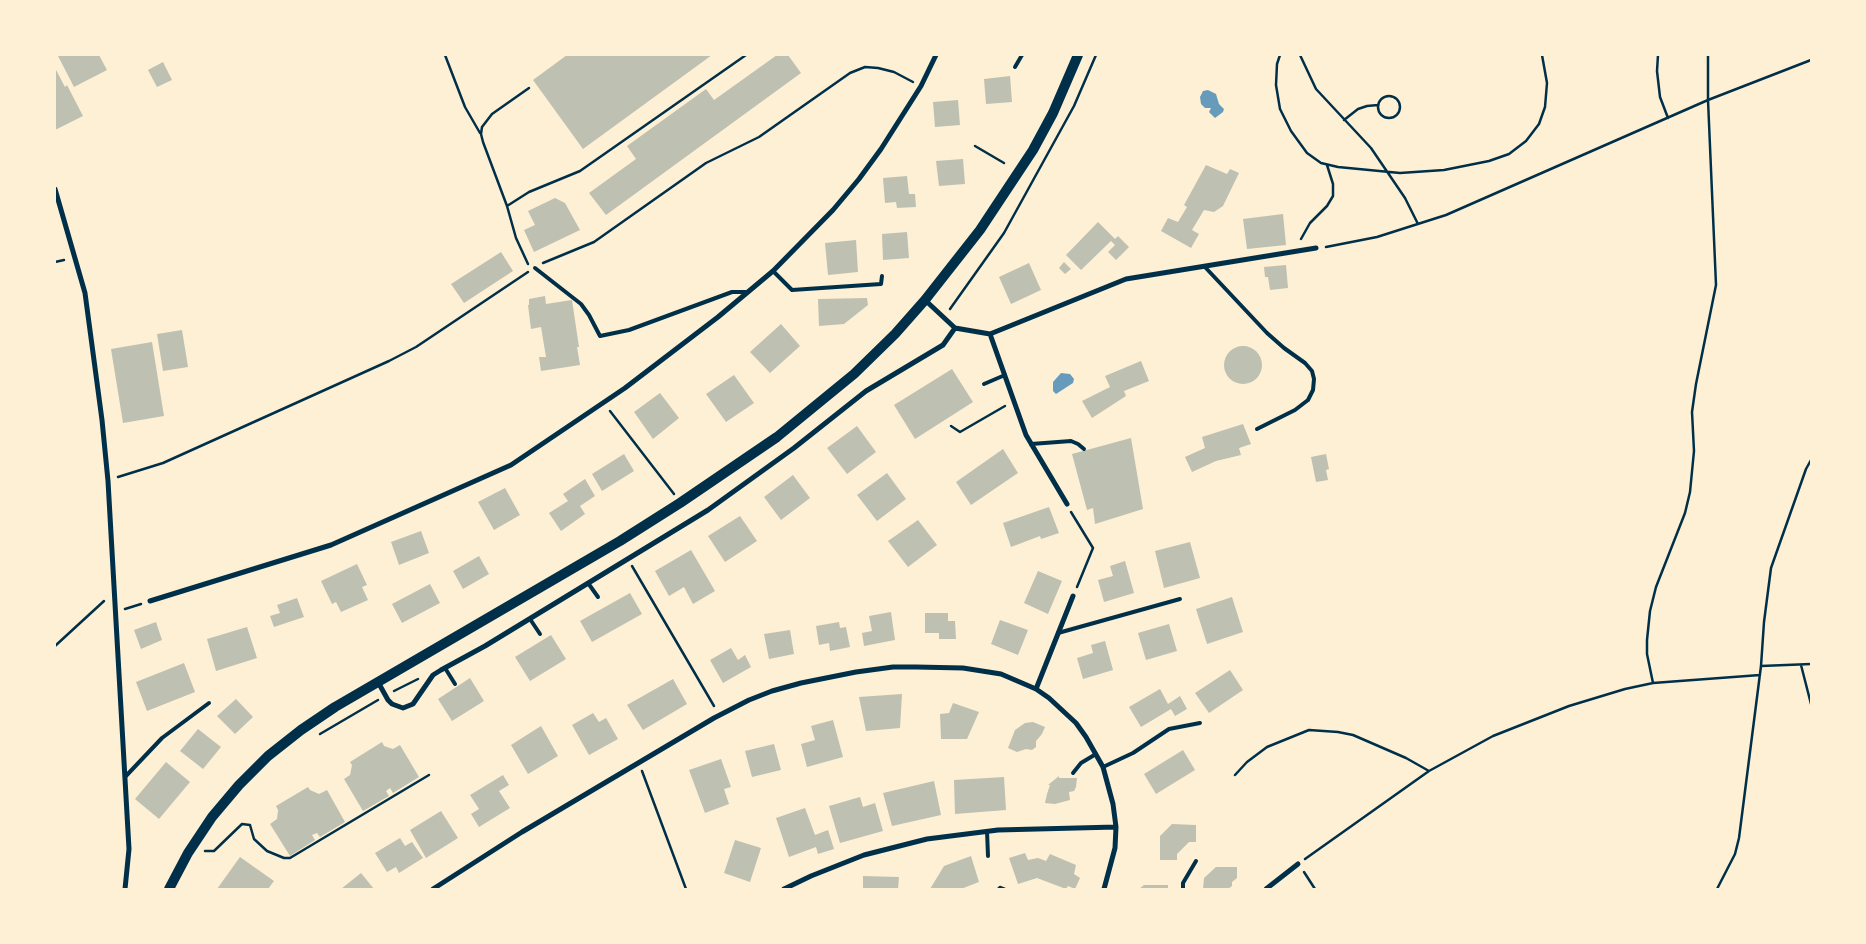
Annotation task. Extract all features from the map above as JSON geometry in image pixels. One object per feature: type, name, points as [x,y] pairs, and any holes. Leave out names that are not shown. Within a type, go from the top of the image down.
[{"type":"main road","points":[[169,889],[188,853],[212,818],[268,756],[301,730],[378,682],[620,541],[680,503],[777,437],[854,374],[895,334],[925,300],[980,230],[1033,150],[1053,113],[1078,55]]},
{"type":"street","points":[[150,601],[331,545],[511,465],[625,388],[773,272],[833,210],[859,180],[881,149],[921,86],[936,55]]},
{"type":"street","points":[[55,189],[85,293],[102,420],[108,481],[129,850],[125,889]]},
{"type":"street","points":[[925,300],[955,328],[990,334],[1126,279],[1316,248]]},
{"type":"street","points":[[378,682],[388,700],[397,706],[408,707],[418,699],[434,675],[444,668],[485,646],[691,521],[753,479],[866,391],[943,345],[955,328]]},
{"type":"street","points":[[990,334],[1026,435],[1067,504]]},
{"type":"street","points":[[1036,689],[1073,596]]},
{"type":"street","points":[[433,889],[522,832],[749,700],[801,683],[893,667],[939,667],[981,670],[1001,674],[1036,689],[1050,698],[1076,723],[1103,767],[1113,804],[1116,827],[1113,855],[1104,889]]},
{"type":"street","points":[[784,889],[864,855],[927,839],[987,831],[1116,827]]},
{"type":"street","points":[[1266,889],[1298,864]]},
{"type":"lane","points":[[1015,67],[1022,55]]},
{"type":"lane","points":[[1204,266],[1267,333],[1305,363],[1312,371],[1314,379],[1313,390],[1308,400],[1295,410],[1256,430]]},
{"type":"lane","points":[[533,269],[571,294],[581,304],[600,336],[629,330],[732,292],[748,292]]},
{"type":"lane","points":[[773,272],[792,290],[881,284],[882,276]]},
{"type":"lane","points":[[984,384],[1005,375]]},
{"type":"lane","points":[[1031,444],[1071,441],[1084,449]]},
{"type":"lane","points":[[588,583],[598,597]]},
{"type":"lane","points":[[1058,633],[1180,598]]},
{"type":"lane","points":[[530,619],[540,634]]},
{"type":"lane","points":[[444,668],[455,684]]},
{"type":"lane","points":[[125,777],[162,738],[209,703]]},
{"type":"lane","points":[[1103,767],[1133,753],[1169,729],[1200,723]]},
{"type":"lane","points":[[1073,773],[1080,763],[1096,754]]},
{"type":"lane","points":[[987,831],[988,856]]},
{"type":"lane","points":[[1183,889],[1183,883],[1196,861]]},
{"type":"path","points":[[445,55],[465,108],[481,134],[516,238],[533,269]]},
{"type":"path","points":[[506,206],[529,192],[580,171],[746,55]]},
{"type":"path","points":[[955,328],[949,311],[1004,233],[1074,106],[1096,55]]},
{"type":"path","points":[[1280,55],[1277,64],[1277,96],[1284,120],[1307,153],[1316,161],[1328,165],[1388,172],[1428,172],[1460,167],[1500,158],[1517,148],[1539,124],[1545,108],[1547,83],[1542,55]]},
{"type":"path","points":[[1300,55],[1316,89],[1362,137],[1405,198],[1418,224]]},
{"type":"path","points":[[1658,55],[1660,97],[1668,118]]},
{"type":"path","points":[[1653,683],[1647,654],[1650,611],[1656,588],[1690,492],[1694,452],[1692,412],[1694,393],[1716,285],[1708,100],[1708,55]]},
{"type":"path","points":[[1316,248],[1348,244],[1377,237],[1446,215],[1708,100],[1811,60]]},
{"type":"path","points":[[108,481],[163,463],[416,347],[548,260],[594,242],[706,163],[759,137],[850,73],[865,67],[878,68],[894,72],[921,86]]},
{"type":"path","points":[[481,134],[484,123],[492,114],[529,88]]},
{"type":"path","points":[[1391,96],[1398,100],[1400,107],[1396,115],[1388,117],[1381,113],[1379,106],[1383,98],[1391,96]]},
{"type":"path","points":[[1344,120],[1358,109],[1367,106],[1379,106]]},
{"type":"path","points":[[976,146],[1004,163]]},
{"type":"path","points":[[1296,251],[1310,223],[1327,206],[1333,196],[1333,184],[1328,165]]},
{"type":"path","points":[[951,426],[960,432],[1014,401]]},
{"type":"path","points":[[613,414],[669,488]]},
{"type":"path","points":[[1717,889],[1732,862],[1739,838],[1760,675],[1771,568],[1806,469],[1811,460]]},
{"type":"path","points":[[1067,504],[1093,548],[1073,596]]},
{"type":"path","points":[[628,558],[719,716]]},
{"type":"path","points":[[55,646],[114,591]]},
{"type":"path","points":[[115,612],[150,601]]},
{"type":"path","points":[[1761,666],[1811,664]]},
{"type":"path","points":[[1801,665],[1811,704]]},
{"type":"path","points":[[313,739],[385,696],[422,677],[434,675]]},
{"type":"path","points":[[1315,889],[1298,864],[1429,771],[1461,752],[1494,736],[1569,706],[1617,691],[1653,683],[1760,675]]},
{"type":"path","points":[[1235,775],[1247,762],[1267,747],[1309,730],[1353,735],[1406,758],[1429,771]]},
{"type":"path","points":[[639,763],[686,889]]},
{"type":"path","points":[[204,851],[214,851],[242,824],[250,825],[254,839],[267,851],[284,858],[290,858],[429,775]]},
{"type":"path","points":[[200,857],[209,844]]},
{"type":"path","points":[[998,889],[1000,887],[1005,889]]},
{"type":"water","points":[[1208,90],[1216,94],[1219,104],[1224,109],[1215,118],[1209,112],[1211,108],[1205,108],[1201,104],[1200,97],[1203,91]]},
{"type":"water","points":[[1061,373],[1070,374],[1074,379],[1073,383],[1056,394],[1053,391],[1053,382]]},
{"type":"building","points":[[99,55],[107,70],[74,87],[58,56]]},
{"type":"building","points":[[567,55],[712,55],[583,149],[533,80]]},
{"type":"building","points":[[777,55],[788,55],[801,73],[606,215],[589,193],[636,159],[627,146],[706,89],[714,100]]},
{"type":"building","points":[[163,62],[172,80],[157,87],[148,70]]},
{"type":"building","points":[[55,68],[65,87],[67,85],[83,116],[55,130]]},
{"type":"building","points":[[1010,76],[1012,102],[986,104],[984,79]]},
{"type":"building","points":[[958,100],[960,125],[935,127],[933,102]]},
{"type":"building","points":[[963,159],[965,184],[939,186],[936,161]]},
{"type":"building","points":[[1206,165],[1227,174],[1230,169],[1239,173],[1223,206],[1214,212],[1204,210],[1192,230],[1199,234],[1191,248],[1161,231],[1168,218],[1178,222],[1187,207],[1184,205]]},
{"type":"building","points":[[907,176],[909,194],[915,194],[916,207],[897,208],[896,202],[885,203],[883,178]]},
{"type":"building","points":[[555,198],[565,203],[580,230],[534,252],[524,230],[535,225],[528,211]]},
{"type":"building","points":[[1283,214],[1286,245],[1247,249],[1243,219]]},
{"type":"building","points":[[1098,222],[1115,239],[1118,236],[1129,247],[1116,260],[1108,252],[1115,245],[1111,241],[1081,270],[1066,255]]},
{"type":"building","points":[[907,232],[909,258],[883,260],[882,234]]},
{"type":"building","points":[[856,240],[858,272],[828,275],[825,243]]},
{"type":"building","points":[[501,252],[513,271],[464,303],[451,284]]},
{"type":"building","points":[[1064,262],[1071,269],[1065,274],[1059,268]]},
{"type":"building","points":[[1029,263],[1041,290],[1011,304],[999,277]]},
{"type":"building","points":[[1286,265],[1288,288],[1270,290],[1268,277],[1265,277],[1264,267]]},
{"type":"building","points":[[545,296],[546,304],[572,300],[580,365],[541,371],[539,357],[546,357],[541,327],[531,329],[528,305],[529,299]]},
{"type":"building","points":[[867,298],[868,305],[844,324],[819,326],[818,299]]},
{"type":"building","points":[[781,324],[800,346],[770,373],[750,352]]},
{"type":"building","points":[[182,330],[188,367],[163,371],[157,334]]},
{"type":"building","points":[[152,342],[164,416],[123,423],[111,349]]},
{"type":"building","points":[[1243,346],[1256,352],[1262,365],[1256,378],[1243,384],[1230,378],[1224,365],[1230,352]]},
{"type":"building","points":[[1141,361],[1149,381],[1124,391],[1126,396],[1092,418],[1082,401],[1110,387],[1105,376]]},
{"type":"building","points":[[952,369],[973,402],[915,439],[894,405]]},
{"type":"building","points":[[734,375],[754,403],[726,422],[706,394]]},
{"type":"building","points":[[660,393],[679,418],[653,439],[634,412]]},
{"type":"building","points":[[1243,424],[1251,444],[1239,448],[1241,455],[1216,461],[1192,472],[1185,457],[1205,448],[1202,437]]},
{"type":"building","points":[[857,426],[876,452],[847,474],[827,448]]},
{"type":"building","points":[[1131,438],[1143,509],[1095,524],[1093,508],[1087,510],[1072,454]]},
{"type":"building","points":[[1003,449],[1018,473],[971,505],[956,482]]},
{"type":"building","points":[[624,454],[634,471],[602,491],[592,474]]},
{"type":"building","points":[[1326,454],[1329,469],[1326,470],[1328,480],[1316,482],[1311,457]]},
{"type":"building","points":[[887,473],[906,499],[877,521],[857,495]]},
{"type":"building","points":[[793,475],[810,498],[781,520],[764,497]]},
{"type":"building","points":[[585,479],[595,496],[580,506],[585,514],[561,531],[549,513],[568,501],[563,494]]},
{"type":"building","points":[[505,488],[520,515],[494,530],[478,502]]},
{"type":"building","points":[[1049,507],[1059,533],[1041,539],[1040,536],[1011,547],[1003,523]]},
{"type":"building","points":[[740,516],[757,541],[725,562],[708,536]]},
{"type":"building","points":[[918,520],[937,545],[908,567],[888,541]]},
{"type":"building","points":[[421,531],[429,553],[399,565],[391,542]]},
{"type":"building","points":[[1190,542],[1200,578],[1164,588],[1155,551]]},
{"type":"building","points":[[691,550],[715,591],[693,604],[684,587],[669,596],[655,571]]},
{"type":"building","points":[[479,556],[489,574],[463,589],[453,571]]},
{"type":"building","points":[[1125,561],[1134,593],[1104,602],[1098,580],[1113,576],[1110,566]]},
{"type":"building","points":[[357,564],[367,585],[362,587],[368,600],[341,612],[336,602],[332,604],[321,581]]},
{"type":"building","points":[[1038,571],[1062,581],[1048,614],[1024,603]]},
{"type":"building","points":[[430,584],[440,603],[402,623],[392,604]]},
{"type":"building","points":[[630,593],[642,614],[592,642],[580,621]]},
{"type":"building","points":[[1232,597],[1243,632],[1207,644],[1196,609]]},
{"type":"building","points":[[297,598],[304,617],[274,627],[270,616],[280,613],[277,605]]},
{"type":"building","points":[[891,612],[895,640],[864,646],[862,633],[872,631],[869,616]]},
{"type":"building","points":[[925,613],[948,613],[948,621],[955,621],[956,639],[939,639],[939,633],[925,633]]},
{"type":"building","points":[[1000,620],[1028,630],[1018,655],[991,644]]},
{"type":"building","points":[[156,622],[162,640],[141,649],[134,630]]},
{"type":"building","points":[[839,622],[840,628],[846,627],[850,647],[830,651],[829,643],[819,645],[816,626]]},
{"type":"building","points":[[1169,624],[1177,651],[1146,660],[1138,633]]},
{"type":"building","points":[[247,627],[257,658],[216,671],[207,639]]},
{"type":"building","points":[[790,630],[794,654],[769,659],[764,634]]},
{"type":"building","points":[[551,635],[566,659],[530,681],[515,657]]},
{"type":"building","points":[[1105,641],[1113,670],[1083,679],[1077,658],[1093,653],[1091,645]]},
{"type":"building","points":[[731,648],[738,660],[745,655],[751,667],[723,683],[710,660]]},
{"type":"building","points":[[184,663],[195,692],[147,711],[136,682]]},
{"type":"building","points":[[1230,670],[1243,690],[1209,713],[1195,693]]},
{"type":"building","points":[[470,678],[484,701],[452,721],[438,699]]},
{"type":"building","points":[[673,679],[687,704],[643,730],[627,705]]},
{"type":"building","points":[[1160,689],[1168,704],[1180,696],[1187,709],[1175,716],[1171,709],[1141,727],[1129,707]]},
{"type":"building","points":[[902,694],[900,728],[866,731],[859,697]]},
{"type":"building","points":[[236,699],[253,717],[235,734],[217,716]]},
{"type":"building","points":[[953,703],[979,712],[967,739],[941,739],[940,714],[949,713]]},
{"type":"building","points":[[593,713],[599,722],[606,718],[618,739],[589,755],[572,725]]},
{"type":"building","points":[[833,720],[843,757],[807,767],[801,744],[815,740],[811,726]]},
{"type":"building","points":[[1033,722],[1045,727],[1036,741],[1036,747],[1032,750],[1026,749],[1017,752],[1008,748],[1015,730],[1025,723]]},
{"type":"building","points":[[541,726],[558,756],[528,774],[511,745]]},
{"type":"building","points":[[198,729],[221,747],[203,769],[180,751]]},
{"type":"building","points":[[382,742],[384,746],[393,749],[400,745],[419,777],[393,793],[390,788],[386,791],[389,796],[363,811],[344,779],[350,775],[352,765],[350,762]]},
{"type":"building","points":[[774,744],[781,770],[752,777],[745,751]]},
{"type":"building","points":[[1183,750],[1195,770],[1156,794],[1144,774]]},
{"type":"building","points":[[721,759],[731,787],[724,789],[729,804],[705,813],[689,770]]},
{"type":"building","points":[[166,762],[190,782],[159,819],[135,799]]},
{"type":"building","points":[[503,775],[509,785],[499,791],[510,808],[479,827],[471,814],[479,809],[470,795]]},
{"type":"building","points":[[1059,776],[1059,778],[1077,778],[1074,791],[1069,792],[1070,800],[1055,804],[1045,803],[1050,785],[1048,785]]},
{"type":"building","points":[[1004,777],[1006,810],[955,814],[954,780]]},
{"type":"building","points":[[934,781],[941,815],[892,826],[883,793]]},
{"type":"building","points":[[308,787],[319,794],[327,790],[345,822],[320,837],[317,833],[312,835],[315,840],[290,856],[270,824],[277,819],[278,810],[276,806]]},
{"type":"building","points":[[860,797],[863,807],[875,803],[883,831],[840,843],[829,806]]},
{"type":"building","points":[[805,808],[815,835],[828,830],[834,849],[818,854],[816,847],[789,857],[776,818]]},
{"type":"building","points":[[441,811],[458,838],[426,858],[410,830]]},
{"type":"building","points":[[1172,824],[1196,825],[1196,842],[1189,842],[1177,854],[1177,860],[1160,860],[1160,836]]},
{"type":"building","points":[[400,838],[405,846],[412,842],[423,858],[399,873],[396,867],[387,872],[375,853]]},
{"type":"building","points":[[735,840],[761,848],[750,882],[724,873]]},
{"type":"building","points":[[1025,853],[1028,860],[1038,858],[1046,861],[1050,854],[1076,865],[1074,874],[1080,878],[1075,889],[1068,886],[1066,889],[1037,878],[1018,884],[1009,858]]},
{"type":"building","points":[[971,856],[979,882],[961,889],[930,889],[944,866]]},
{"type":"building","points":[[240,857],[274,881],[268,889],[217,889]]},
{"type":"building","points":[[1216,867],[1237,867],[1237,878],[1228,889],[1203,889],[1204,878]]},
{"type":"building","points":[[361,873],[374,889],[341,889]]},
{"type":"building","points":[[863,876],[899,877],[898,889],[863,889]]},
{"type":"building","points":[[1144,885],[1168,885],[1168,889],[1139,889]]}]
